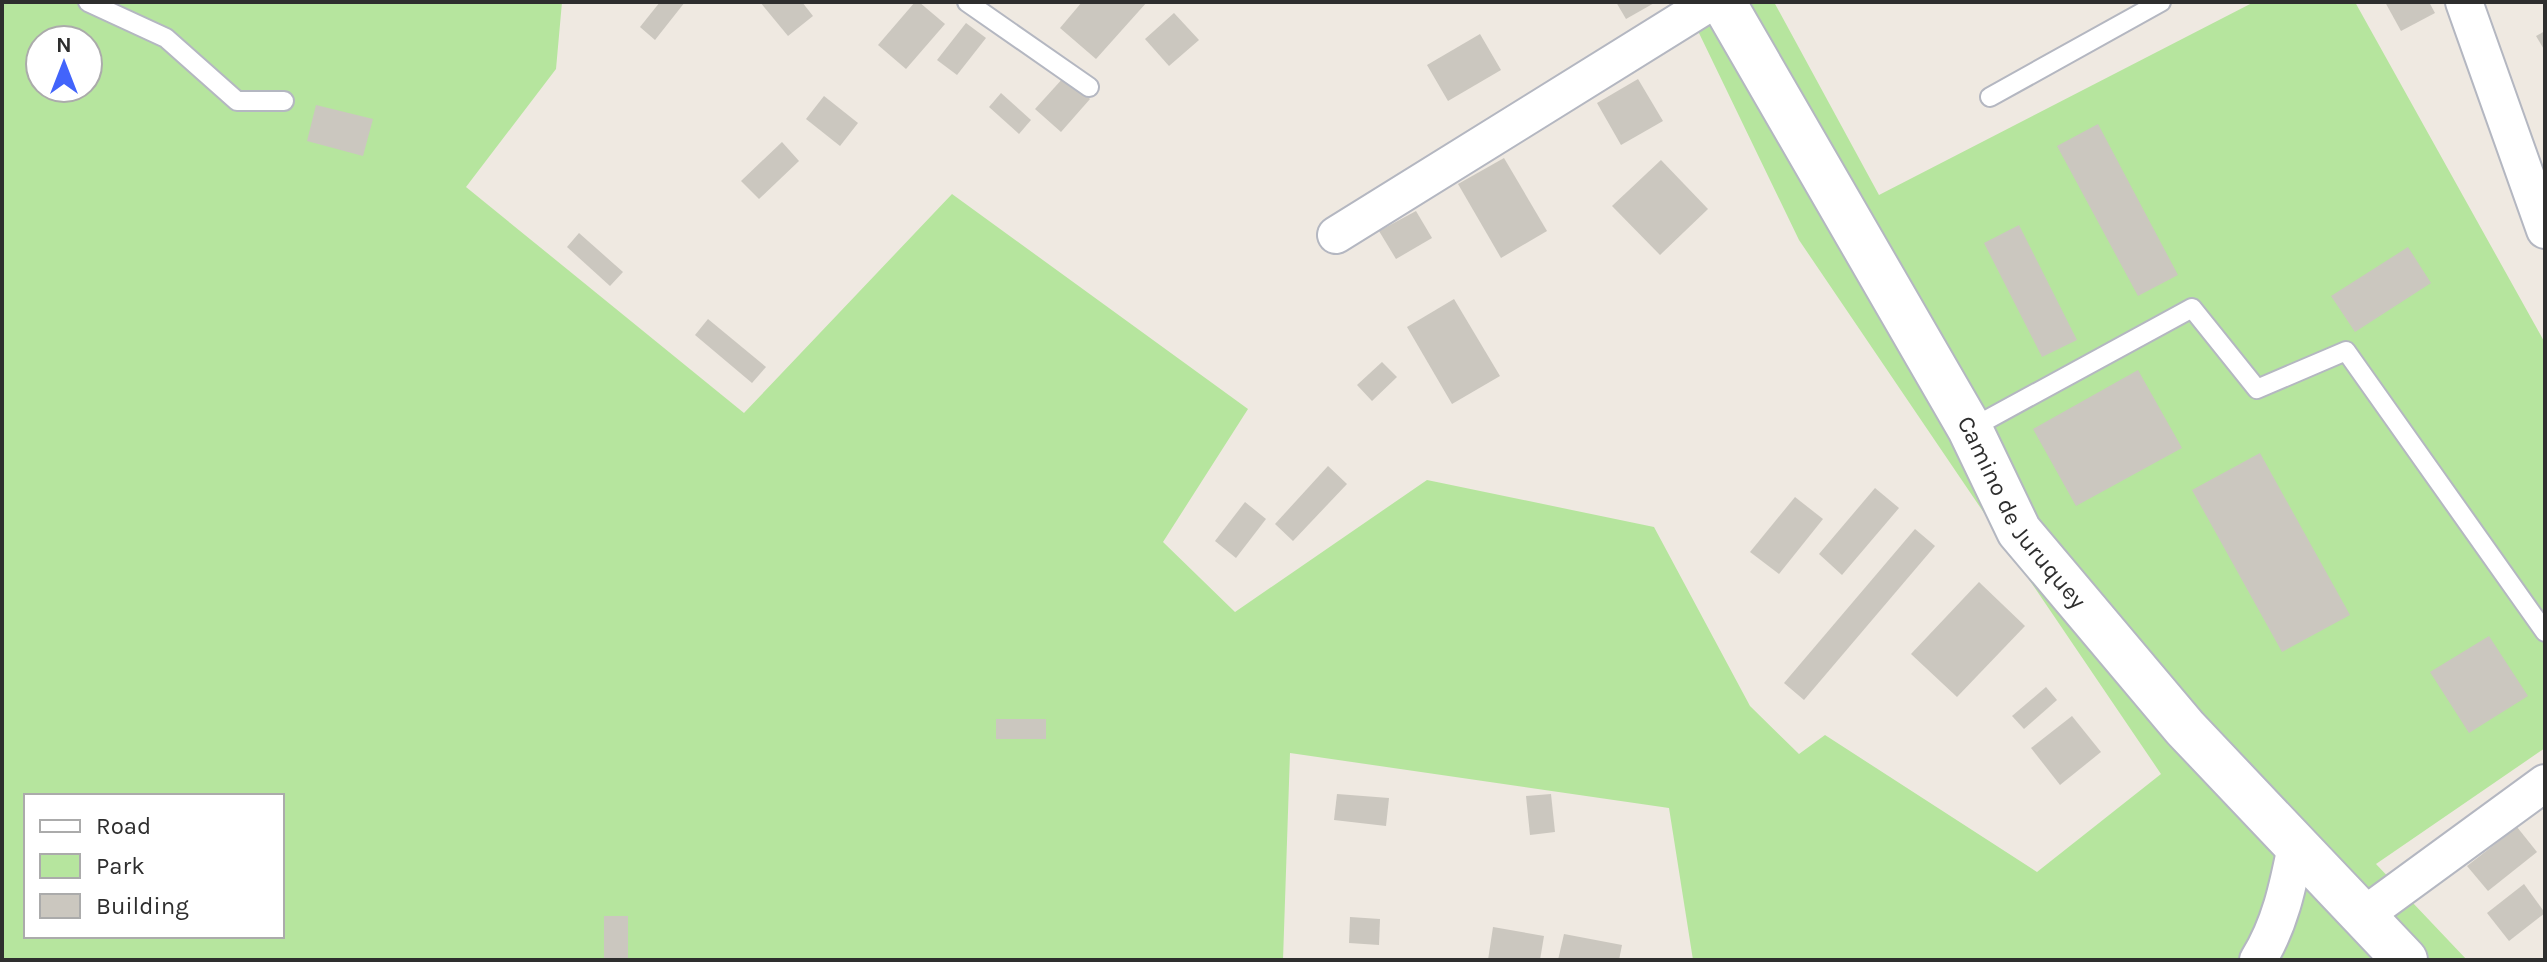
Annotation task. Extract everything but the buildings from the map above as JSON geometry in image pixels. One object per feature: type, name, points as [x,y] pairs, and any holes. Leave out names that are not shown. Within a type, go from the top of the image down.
[{"type":"street","points":[[1336,235],[1711,2]]},
{"type":"street","name":"Camino de Juruquey","points":[[1723,2],[1970,429],[2019,531],[2185,728],[2405,960]]},
{"type":"street","points":[[2464,2],[2545,230]]},
{"type":"street","points":[[2363,916],[2545,783]]},
{"type":"street","points":[[2258,960],[2271,939],[2286,897],[2296,846]]},
{"type":"lane","points":[[88,2],[166,38],[237,101],[284,101]]},
{"type":"lane","points":[[967,2],[1089,87]]},
{"type":"lane","points":[[1990,97],[2161,2]]},
{"type":"lane","points":[[1970,429],[2192,308],[2257,389],[2346,351],[2545,632]]},
{"type":"green space","points":[[2,2],[562,2],[556,69],[466,187],[744,413],[952,194],[1248,409],[1163,542],[1235,612],[1427,480],[1654,527],[1750,706],[1799,754],[1825,735],[2037,872],[2161,774],[1799,240],[1684,2],[1774,2],[1879,195],[2254,2],[2355,2],[2545,343],[2545,748],[2376,864],[2467,960],[1693,960],[1669,808],[1290,753],[1283,960],[2,960]]}]
